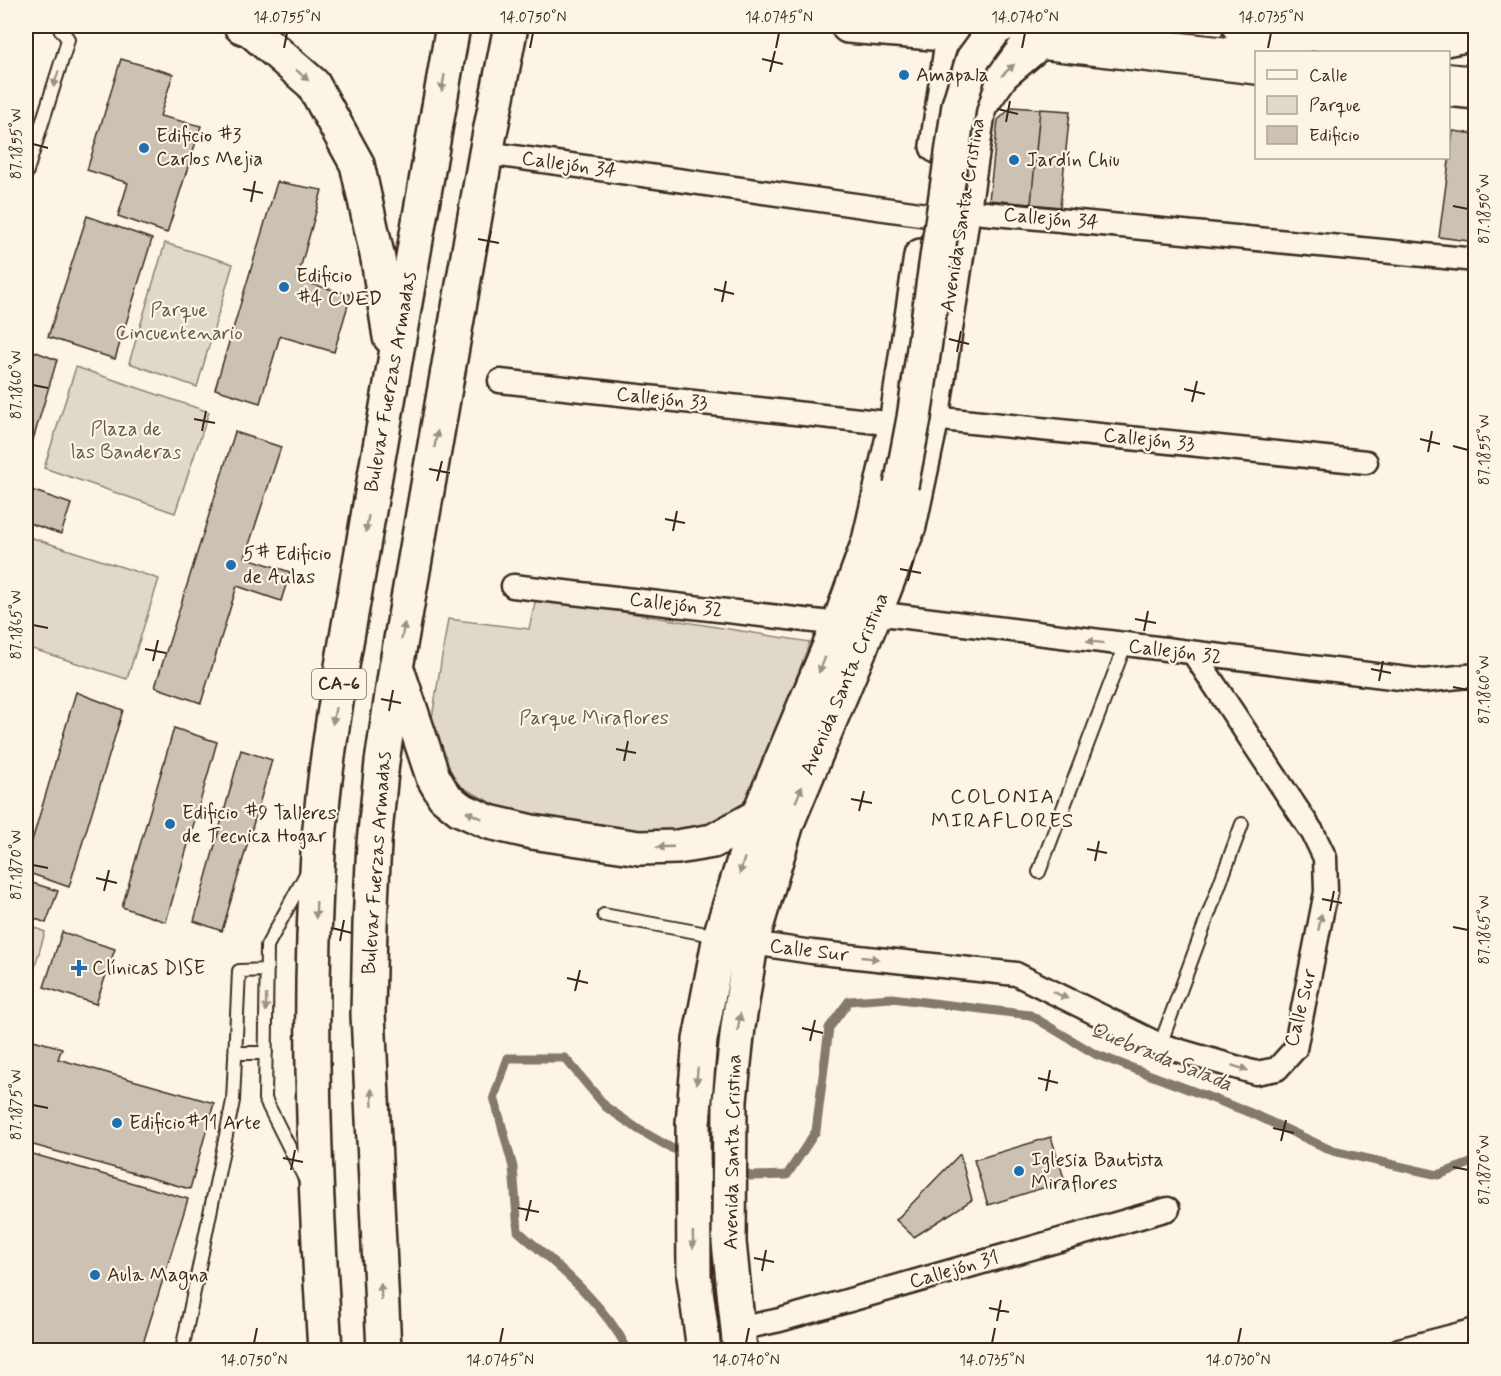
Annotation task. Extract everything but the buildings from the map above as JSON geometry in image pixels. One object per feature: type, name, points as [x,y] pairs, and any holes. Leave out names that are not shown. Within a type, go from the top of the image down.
[{"type":"main road","points":[[241,26],[250,30],[313,84],[357,164],[378,259],[394,364]]},
{"type":"main road","name":"Bulevar Fuerzas Armadas","points":[[325,1350],[314,1091],[314,956],[318,852],[332,729],[453,26]]},
{"type":"main road","name":"Bulevar Fuerzas Armadas","points":[[384,1350],[368,1014],[374,843],[382,762],[396,668],[486,153],[511,26]]},
{"type":"main road","points":[[848,26],[952,34],[1049,34],[1255,67]]},
{"type":"main road","points":[[853,614],[881,545],[901,486],[916,406],[959,105],[973,58],[996,28],[1001,26]]},
{"type":"main road","points":[[1239,26],[1445,36]]},
{"type":"main road","points":[[1357,26],[1445,36]]},
{"type":"main road","name":"Avenida Santa Cristina","points":[[704,1350],[694,1276],[692,1181],[693,1123],[700,1040],[720,936],[772,819],[853,614],[896,424],[952,34]]},
{"type":"main road","name":"Avenida Santa Cristina","points":[[853,614],[909,526],[932,418],[979,107],[1002,74],[1049,34]]},
{"type":"main road","points":[[1450,88],[1476,92]]},
{"type":"main road","points":[[396,668],[433,777],[444,796],[460,809],[489,822],[532,832],[639,848],[676,847],[713,841],[772,819]]},
{"type":"main road","name":"Avenida Santa Cristina","points":[[739,1340],[729,1242],[730,1100],[738,1027],[772,819]]},
{"type":"street","name":"Callejón 34","points":[[486,153],[927,215],[964,211],[1476,260]]},
{"type":"street","name":"Callejón 33","points":[[500,381],[896,424]]},
{"type":"street","name":"Callejón 33","points":[[932,418],[1366,462]]},
{"type":"street","name":"Callejón 32","points":[[513,586],[853,614],[1424,681],[1476,675]]},
{"type":"street","name":"Calle Sur","points":[[720,936],[752,944],[1016,974],[1160,1045],[1256,1073],[1277,1069],[1295,1049],[1326,892],[1325,858],[1313,833],[1194,654]]},
{"type":"street","name":"Callejón 31","points":[[739,1340],[780,1320],[1168,1209]]},
{"type":"street","points":[[1399,1350],[1476,1330]]},
{"type":"lane","points":[[26,174],[68,39],[58,26]]},
{"type":"lane","points":[[1049,34],[1291,51]]},
{"type":"lane","points":[[1450,70],[1476,74]]},
{"type":"lane","points":[[1039,872],[1125,645]]},
{"type":"lane","points":[[1160,1045],[1242,824]]},
{"type":"lane","points":[[317,1204],[265,1099],[267,946],[318,852]]},
{"type":"lane","points":[[604,915],[720,936]]},
{"type":"lane","points":[[182,1350],[233,1101],[239,971],[267,970]]},
{"type":"lane","points":[[235,1053],[266,1053]]},
{"type":"green space","name":"Parque Cincuentenario","points":[[165,243],[233,264],[197,387],[129,363]]},
{"type":"green space","name":"Plaza de las Banderas","points":[[76,367],[209,412],[175,513],[44,468]]},
{"type":"green space","points":[[26,536],[159,579],[127,679],[26,647]]},
{"type":"green space","name":"Parque Miraflores","points":[[536,598],[810,642],[761,771],[743,806],[712,829],[672,833],[618,831],[511,813],[452,782],[437,759],[432,718],[448,619],[529,629]]},
{"type":"green space","points":[[26,924],[45,932],[26,998]]},
{"type":"waterway","name":"Quebrada Salada","points":[[628,1350],[606,1316],[593,1301],[518,1231],[513,1167],[494,1097],[508,1058],[565,1058],[606,1107],[671,1148],[751,1176],[787,1175],[816,1131],[829,1028],[849,1001],[892,998],[1030,1015],[1095,1054],[1251,1113],[1333,1151],[1438,1175],[1476,1161]]},
{"type":"place","name":"Amapala","points":[[904,75]]},
{"type":"place","name":"Edificio #3 Carlos Mejia","points":[[144,148]]},
{"type":"place","name":"Jardín Chiu","points":[[1014,160]]},
{"type":"place","name":"Edificio #4 CUED","points":[[284,287]]},
{"type":"place","name":"5# Edificio de Aulas","points":[[231,565]]},
{"type":"place","name":"Edificio #9 Talleres de Tecnica Hogar","points":[[170,824]]},
{"type":"place","name":"Clínicas DISE","points":[[79,968]]},
{"type":"place","name":"Edificio#11 Arte","points":[[117,1123]]},
{"type":"place","name":"Iglesia Bautista Miraflores","points":[[1019,1171]]},
{"type":"place","name":"Aula Magna","points":[[95,1275]]},
{"type":"district","name":"COLONIA MIRAFLORES","points":[[1003,809]]}]
